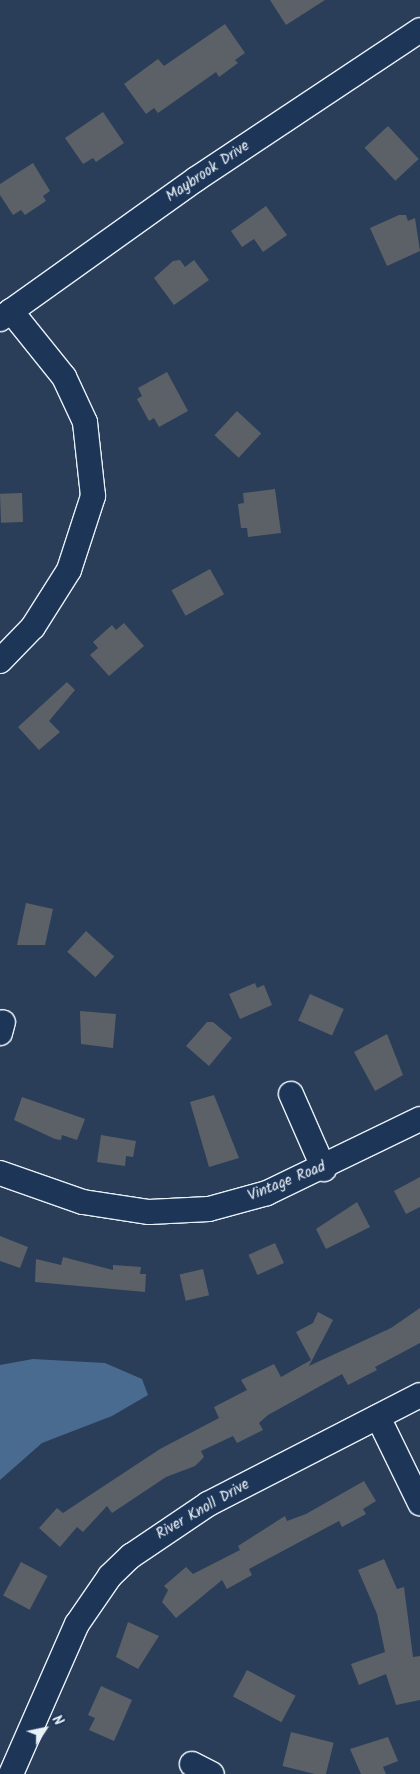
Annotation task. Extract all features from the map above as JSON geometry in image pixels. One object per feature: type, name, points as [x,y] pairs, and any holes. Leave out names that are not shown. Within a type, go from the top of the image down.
[{"type":"street","name":"Maybrook Drive","points":[[5,315],[196,179],[420,30]]},
{"type":"street","points":[[0,661],[33,628],[70,570],[93,496],[85,422],[64,377],[5,315]]},
{"type":"street","points":[[290,1094],[324,1169]]},
{"type":"street","name":"Vintage Road","points":[[0,1173],[53,1195],[149,1212],[209,1209],[267,1194],[324,1169],[420,1119]]},
{"type":"street","name":"River Knoll Drive","points":[[11,1774],[77,1624],[110,1576],[182,1519],[420,1395]]},
{"type":"street","points":[[378,1417],[420,1503]]},
{"type":"water","points":[[33,1359],[105,1363],[142,1379],[148,1395],[112,1416],[42,1443],[0,1480],[0,1365]]},
{"type":"building","points":[[270,0],[325,0],[286,25]]},
{"type":"building","points":[[225,24],[245,53],[235,60],[238,63],[219,77],[216,72],[158,113],[154,108],[146,114],[124,84],[158,59],[164,66]]},
{"type":"building","points":[[103,112],[124,143],[96,162],[93,158],[83,164],[65,138]]},
{"type":"building","points":[[388,126],[419,159],[395,181],[365,148]]},
{"type":"building","points":[[33,163],[50,191],[43,196],[46,201],[25,215],[21,210],[13,215],[0,195],[0,184]]},
{"type":"building","points":[[266,206],[287,235],[263,252],[254,239],[242,247],[231,231]]},
{"type":"building","points":[[399,215],[406,215],[408,221],[415,218],[420,251],[387,266],[370,228]]},
{"type":"building","points":[[180,260],[185,267],[194,260],[209,280],[174,305],[154,278],[173,261]]},
{"type":"building","points":[[167,372],[188,411],[159,427],[154,418],[149,421],[137,399],[142,396],[138,388]]},
{"type":"building","points":[[237,411],[261,434],[239,458],[214,435]]},
{"type":"building","points":[[275,489],[281,533],[248,537],[247,528],[241,528],[238,504],[244,503],[243,493]]},
{"type":"building","points":[[22,493],[23,522],[1,523],[0,494]]},
{"type":"building","points":[[210,569],[224,594],[186,616],[172,590]]},
{"type":"building","points":[[124,623],[144,646],[109,676],[90,655],[98,648],[93,642],[112,625],[116,630]]},
{"type":"building","points":[[67,682],[75,690],[49,721],[60,732],[39,750],[18,727]]},
{"type":"building","points":[[26,903],[53,909],[45,945],[17,945]]},
{"type":"building","points":[[86,931],[114,956],[96,977],[67,952]]},
{"type":"building","points":[[255,983],[257,988],[264,985],[272,1005],[240,1019],[229,994]]},
{"type":"building","points":[[310,994],[344,1009],[332,1036],[298,1020]]},
{"type":"building","points":[[80,1011],[116,1014],[113,1048],[81,1044]]},
{"type":"building","points":[[207,1022],[213,1022],[232,1038],[209,1066],[186,1046]]},
{"type":"building","points":[[387,1034],[403,1075],[375,1091],[354,1052]]},
{"type":"building","points":[[214,1095],[239,1158],[209,1167],[190,1102]]},
{"type":"building","points":[[22,1097],[85,1119],[77,1140],[62,1135],[61,1140],[55,1139],[14,1120]]},
{"type":"building","points":[[101,1135],[136,1141],[133,1157],[126,1156],[125,1166],[97,1162]]},
{"type":"building","points":[[420,1177],[420,1207],[406,1214],[394,1191]]},
{"type":"building","points":[[357,1202],[370,1227],[326,1249],[316,1229]]},
{"type":"building","points":[[0,1236],[28,1247],[20,1268],[0,1261]]},
{"type":"building","points":[[275,1243],[284,1263],[257,1275],[249,1255]]},
{"type":"building","points":[[63,1257],[113,1270],[113,1265],[141,1267],[140,1274],[146,1274],[145,1292],[35,1282],[36,1259],[61,1265]]},
{"type":"building","points":[[203,1269],[209,1295],[186,1301],[180,1274]]},
{"type":"building","points":[[420,1308],[420,1343],[375,1367],[377,1370],[348,1385],[342,1374],[268,1415],[259,1423],[263,1430],[237,1443],[233,1436],[201,1451],[204,1457],[195,1466],[166,1477],[112,1513],[107,1506],[83,1532],[77,1527],[60,1547],[39,1528],[57,1508],[63,1513],[160,1449],[219,1418],[214,1407],[247,1390],[241,1380],[274,1364],[281,1377],[311,1360],[296,1332],[313,1323],[318,1312],[333,1320],[309,1366],[391,1328]]},
{"type":"building","points":[[364,1481],[376,1501],[363,1509],[366,1514],[342,1527],[339,1521],[249,1569],[252,1575],[227,1589],[222,1580],[176,1618],[162,1602],[168,1590],[164,1586],[186,1567],[193,1574],[240,1550],[238,1546],[285,1516],[287,1521],[306,1514]]},
{"type":"building","points":[[384,1559],[397,1589],[404,1587],[413,1657],[420,1656],[420,1700],[396,1705],[386,1674],[359,1685],[351,1664],[385,1652],[377,1614],[358,1570]]},
{"type":"building","points":[[21,1562],[47,1576],[30,1610],[3,1596]]},
{"type":"building","points":[[128,1622],[159,1636],[138,1669],[116,1657]]},
{"type":"building","points":[[247,1670],[296,1696],[281,1722],[233,1696]]},
{"type":"building","points":[[101,1686],[132,1700],[114,1741],[89,1730],[95,1718],[88,1715]]},
{"type":"building","points":[[291,1732],[334,1743],[326,1774],[315,1774],[283,1766]]},
{"type":"building","points":[[388,1737],[398,1761],[383,1767],[386,1774],[361,1774],[350,1749]]}]
